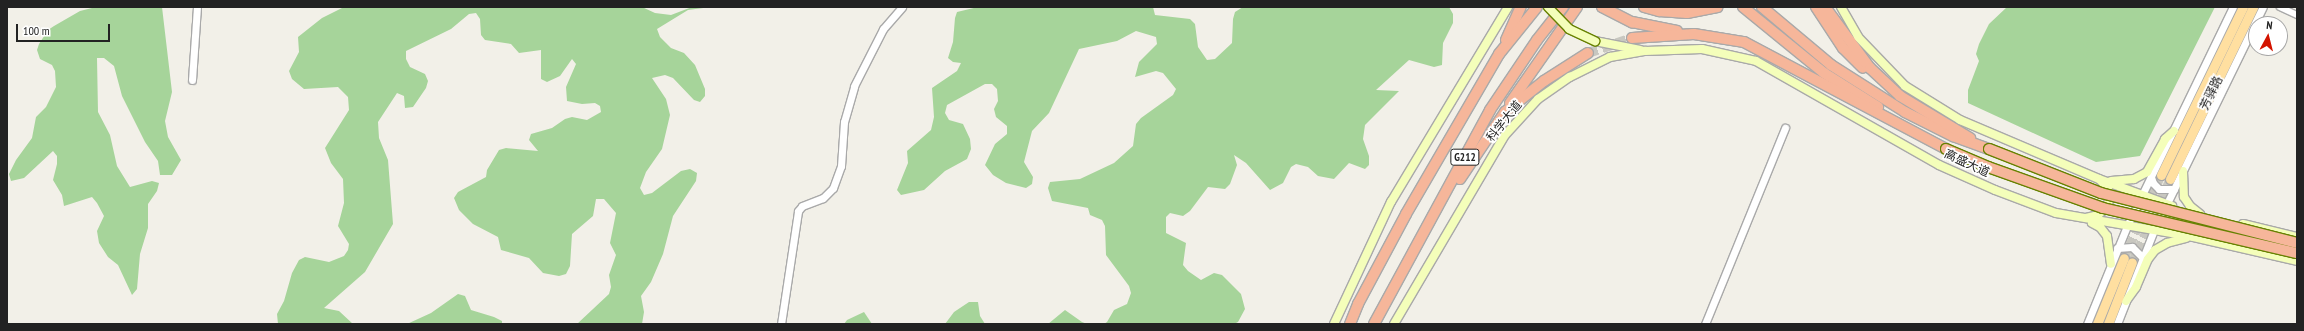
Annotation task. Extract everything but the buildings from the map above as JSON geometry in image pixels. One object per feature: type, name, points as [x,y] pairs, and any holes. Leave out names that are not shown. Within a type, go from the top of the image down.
[{"type":"highway","name":"G212","points":[[1350,324],[1358,304],[1406,214],[1499,54],[1538,7]]},
{"type":"highway","name":"科学大道","points":[[1375,319],[1427,227],[1490,110],[1537,40],[1563,7]]},
{"type":"highway","points":[[1427,227],[1577,7]]},
{"type":"highway","points":[[1602,7],[1632,22],[1744,42],[1946,149]]},
{"type":"highway","points":[[1644,7],[1687,13],[1717,7]]},
{"type":"highway","name":"高盛大道","points":[[1743,7],[1827,69],[1946,149],[1988,167],[2103,208],[2297,253]]},
{"type":"highway","name":"高盛大道","points":[[1762,7],[1827,69],[1905,112],[1953,136],[2100,193],[2297,243]]},
{"type":"highway","points":[[1816,7],[1843,48],[1868,73],[1900,96],[1989,149]]},
{"type":"highway","points":[[1825,7],[1870,68],[1900,96]]},
{"type":"highway","points":[[1499,54],[1521,9]]},
{"type":"highway","points":[[1632,38],[1694,34]]},
{"type":"highway","points":[[1505,112],[1544,81],[1588,53]]},
{"type":"main road","points":[[1334,324],[1391,202],[1508,7]]},
{"type":"main road","points":[[1548,7],[1569,29],[1595,41],[1645,51]]},
{"type":"main road","points":[[1841,7],[1858,37],[1906,86],[1960,120],[2099,179],[2166,205],[2297,237]]},
{"type":"main road","name":"芳驿路","points":[[2161,175],[2243,7]]},
{"type":"main road","name":"芳驿路","points":[[2170,179],[2253,7]]},
{"type":"main road","name":"高盛大道","points":[[1645,51],[1702,49],[1756,61],[1939,165],[2056,213],[2193,237],[2297,261]]},
{"type":"main road","name":"科学大道","points":[[1394,324],[1506,135],[1538,100],[1570,77],[1610,57],[1645,51]]},
{"type":"main road","points":[[2099,179],[2120,182],[2134,179],[2147,172],[2165,139],[2174,131]]},
{"type":"main road","points":[[2183,171],[2184,196],[2190,206],[2200,214]]},
{"type":"main road","points":[[2084,219],[2098,215],[2108,207],[2110,197],[2108,189],[2099,179]]},
{"type":"main road","points":[[2084,219],[2100,227],[2107,236],[2111,264]]},
{"type":"main road","points":[[2126,301],[2136,287],[2148,259],[2155,250],[2177,239],[2193,237]]},
{"type":"main road","points":[[2097,324],[2128,260],[2108,324]]},
{"type":"street","points":[[192,80],[197,7]]},
{"type":"street","points":[[781,324],[798,211],[802,206],[823,198],[833,188],[841,166],[844,122],[854,86],[883,29],[902,7]]},
{"type":"street","points":[[2087,324],[2126,226],[2174,131],[2233,7]]},
{"type":"street","points":[[2117,324],[2154,230],[2263,7]]},
{"type":"street","points":[[2280,7],[2297,14]]},
{"type":"street","points":[[1705,324],[1785,128]]},
{"type":"street","points":[[2151,177],[2153,184],[2159,189],[2174,189]]},
{"type":"street","points":[[2117,248],[2132,247],[2143,258]]},
{"type":"green space","points":[[96,7],[162,7],[172,92],[165,121],[168,137],[181,160],[172,175],[160,175],[158,161],[145,142],[122,96],[114,66],[104,58],[97,58],[98,112],[110,135],[117,166],[130,187],[152,181],[159,183],[157,191],[148,204],[148,228],[140,254],[137,289],[132,295],[118,265],[108,257],[99,243],[97,231],[104,216],[97,203],[92,197],[64,206],[62,195],[53,180],[57,164],[57,156],[53,151],[24,178],[11,181],[9,174],[16,160],[32,138],[36,117],[46,107],[56,87],[55,71],[52,65],[40,59],[37,50],[39,44],[48,30],[54,26],[80,11]]},
{"type":"green space","points":[[344,7],[642,7],[655,13],[671,15],[692,7],[711,7],[688,10],[657,29],[660,37],[671,48],[684,53],[695,65],[705,89],[705,96],[700,102],[694,100],[673,78],[665,75],[652,78],[666,99],[670,115],[662,149],[646,172],[640,188],[644,195],[652,193],[681,171],[690,169],[697,173],[696,181],[673,216],[663,254],[651,282],[641,296],[644,312],[642,324],[577,324],[609,294],[611,287],[609,275],[616,255],[610,243],[616,213],[604,199],[596,199],[593,216],[572,234],[570,266],[566,274],[559,276],[543,273],[529,258],[501,250],[498,237],[473,224],[459,210],[454,198],[458,192],[486,177],[487,170],[499,150],[506,148],[538,151],[529,140],[531,134],[552,128],[565,119],[572,117],[587,120],[601,112],[600,106],[595,103],[582,104],[567,101],[566,87],[576,64],[572,59],[560,76],[547,82],[541,79],[541,50],[519,53],[511,44],[485,40],[481,35],[480,19],[476,13],[469,14],[451,29],[406,51],[406,59],[410,67],[425,74],[428,81],[426,88],[413,107],[405,108],[404,96],[397,93],[378,122],[379,138],[388,160],[393,224],[365,272],[324,308],[339,311],[353,324],[278,324],[277,314],[284,301],[292,273],[299,260],[305,257],[329,262],[344,256],[348,250],[349,244],[338,226],[344,203],[343,179],[331,163],[325,148],[349,110],[348,97],[338,87],[304,89],[292,79],[289,71],[299,52],[298,37],[322,18]]},
{"type":"green space","points":[[978,7],[1153,7],[1155,15],[1190,19],[1195,24],[1198,47],[1207,60],[1215,59],[1232,43],[1233,19],[1235,12],[1243,7],[1449,7],[1453,14],[1453,23],[1443,43],[1442,65],[1434,67],[1409,60],[1376,90],[1399,91],[1365,125],[1363,139],[1369,156],[1369,165],[1365,169],[1349,163],[1334,179],[1318,176],[1308,167],[1296,164],[1291,167],[1283,183],[1270,190],[1246,163],[1234,155],[1237,165],[1230,184],[1225,189],[1208,187],[1190,211],[1183,216],[1170,213],[1166,217],[1166,233],[1186,243],[1183,265],[1188,271],[1201,280],[1214,273],[1222,275],[1241,294],[1245,309],[1238,322],[1234,324],[1104,324],[1107,322],[1114,310],[1127,304],[1131,293],[1129,286],[1106,255],[1105,226],[1102,220],[1090,215],[1088,208],[1052,201],[1048,188],[1050,182],[1080,179],[1114,163],[1133,146],[1136,124],[1141,118],[1173,95],[1176,89],[1163,73],[1156,71],[1135,77],[1139,62],[1157,44],[1156,37],[1136,31],[1117,41],[1079,49],[1049,113],[1032,131],[1024,162],[1033,177],[1032,184],[1026,188],[1006,183],[993,175],[985,165],[995,144],[1007,134],[1007,126],[996,117],[994,109],[998,101],[997,89],[992,84],[985,84],[947,105],[945,113],[949,120],[963,124],[970,139],[971,149],[967,159],[945,171],[924,190],[901,195],[897,190],[908,163],[907,151],[931,130],[934,117],[932,88],[957,71],[961,63],[953,62],[948,58],[953,42],[957,12]]},
{"type":"green space","points":[[2007,7],[2215,7],[2140,156],[2096,162],[1968,103],[1968,90],[1979,61],[1976,54],[1979,44],[1989,24]]},
{"type":"green space","points":[[458,294],[465,296],[471,310],[494,317],[502,321],[502,324],[407,324],[431,313]]},
{"type":"green space","points":[[969,302],[978,302],[980,316],[985,324],[945,324],[954,312]]},
{"type":"green space","points":[[1065,310],[1082,322],[1087,324],[1048,324]]},
{"type":"green space","points":[[864,312],[872,324],[844,324],[847,320]]},
{"type":"tunnel","points":[[1588,53],[1632,38]]},
{"type":"tunnel","points":[[2124,258],[2161,175]]},
{"type":"tunnel","points":[[2132,262],[2170,179]]}]
